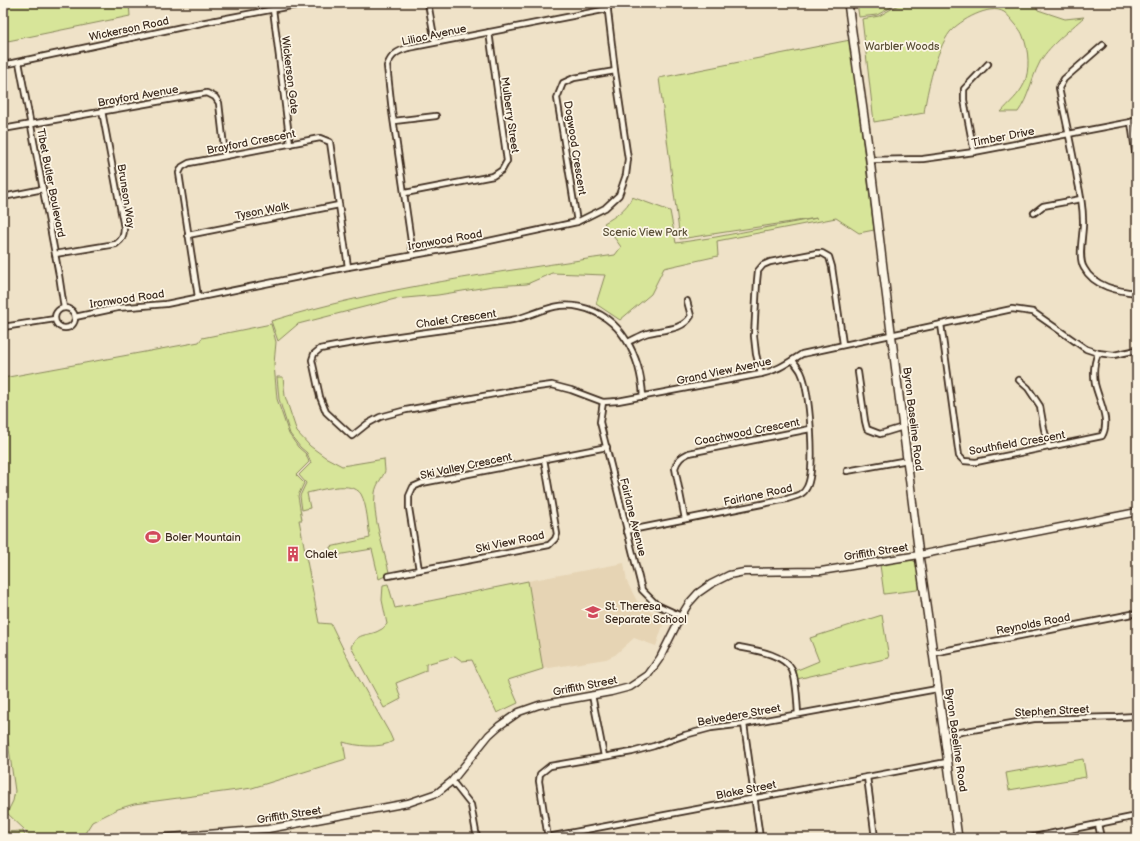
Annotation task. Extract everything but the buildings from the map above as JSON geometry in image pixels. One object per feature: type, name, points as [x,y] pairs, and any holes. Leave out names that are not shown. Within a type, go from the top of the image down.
[{"type":"main road","name":"Byron Baseline Road","points":[[848,3],[870,160],[919,555],[958,838]]},
{"type":"street","name":"Wickerson Road","points":[[3,65],[307,3]]},
{"type":"street","points":[[428,3],[435,42]]},
{"type":"street","name":"Ironwood Road","points":[[75,317],[116,308],[166,304],[348,267],[475,244],[577,222],[605,208],[619,195],[626,174],[628,159],[607,3]]},
{"type":"street","name":"Wickerson Gate","points":[[273,9],[290,144]]},
{"type":"street","name":"Liliac Avenue","points":[[413,255],[387,66],[389,60],[398,51],[408,48],[608,9]]},
{"type":"street","name":"Mulberry Street","points":[[405,193],[493,176],[502,170],[507,161],[489,32]]},
{"type":"street","points":[[1102,45],[1064,79],[1060,88],[1081,198],[1083,221],[1081,240],[1082,267],[1102,285],[1120,291],[1137,292]]},
{"type":"street","name":"Tibet Butler Boulevard","points":[[19,62],[64,308]]},
{"type":"street","points":[[974,152],[964,100],[964,90],[988,64]]},
{"type":"street","name":"Dogwood Crescent","points":[[577,222],[557,98],[563,83],[574,78],[615,71]]},
{"type":"street","name":"Brayford Avenue","points":[[3,129],[207,93],[215,97],[219,103],[225,156]]},
{"type":"street","name":"Brunson Way","points":[[55,254],[116,244],[122,238],[124,233],[102,111]]},
{"type":"street","points":[[394,121],[436,116]]},
{"type":"street","name":"Timber Drive","points":[[870,160],[923,159],[974,152],[1131,122],[1137,119]]},
{"type":"street","points":[[1131,122],[1137,166]]},
{"type":"street","name":"Brayford Crescent","points":[[198,297],[179,173],[182,167],[189,163],[320,138],[330,142],[348,267]]},
{"type":"street","points":[[3,196],[43,189]]},
{"type":"street","points":[[1034,213],[1043,206],[1081,198]]},
{"type":"street","name":"Tyson Walk","points":[[188,235],[339,205]]},
{"type":"street","points":[[761,374],[756,354],[754,336],[757,281],[758,271],[763,265],[770,262],[817,253],[822,253],[829,257],[832,267],[842,344]]},
{"type":"street","points":[[628,342],[649,333],[673,328],[687,322],[691,316],[687,301]]},
{"type":"street","name":"Chalet Crescent","points":[[352,436],[326,412],[320,397],[312,360],[314,354],[320,349],[513,320],[549,307],[580,307],[603,316],[617,327],[628,342],[636,363],[642,385],[642,397]]},
{"type":"street","points":[[64,308],[72,311],[75,317],[73,324],[66,328],[58,326],[55,319],[58,311],[64,308]]},
{"type":"street","name":"Grand View Avenue","points":[[352,436],[367,424],[380,417],[406,410],[522,389],[552,386],[571,390],[603,402],[642,397],[761,374],[780,368],[802,354],[842,344],[1012,309],[1033,312],[1086,349],[1098,353],[1114,355],[1137,350]]},
{"type":"street","points":[[3,327],[55,319]]},
{"type":"street","name":"Southfield Crescent","points":[[941,324],[959,456],[964,461],[976,462],[1102,436],[1106,430],[1106,422],[1095,383],[1094,365],[1098,353]]},
{"type":"street","name":"Fairlane Road","points":[[626,531],[787,499],[802,494],[807,488],[810,479],[812,444],[804,382],[801,372],[793,360]]},
{"type":"street","points":[[858,372],[867,430],[880,434],[903,427]]},
{"type":"street","points":[[1019,380],[1028,388],[1040,406],[1049,447]]},
{"type":"street","name":"Fairlane Avenue","points":[[603,402],[600,422],[626,531],[642,590],[657,605],[681,616]]},
{"type":"street","name":"Coachwood Crescent","points":[[685,519],[675,468],[677,460],[682,456],[689,453],[810,429]]},
{"type":"street","name":"Ski Valley Crescent","points":[[419,570],[409,508],[409,496],[413,487],[422,483],[607,448]]},
{"type":"street","name":"Ski View Road","points":[[388,576],[549,545],[555,539],[557,534],[544,460]]},
{"type":"street","points":[[847,471],[908,460]]},
{"type":"street","name":"Griffith Street","points":[[159,838],[275,828],[408,803],[437,793],[452,781],[489,735],[519,712],[539,705],[630,687],[648,675],[660,658],[681,616],[698,593],[711,584],[729,575],[744,572],[821,571],[919,555],[1137,512]]},
{"type":"street","name":"Reynolds Road","points":[[933,653],[1137,613]]},
{"type":"street","points":[[738,647],[763,652],[782,660],[792,670],[798,714]]},
{"type":"street","name":"Belvedere Street","points":[[548,838],[539,781],[540,774],[550,766],[632,752],[711,728],[744,724],[938,688]]},
{"type":"street","points":[[592,695],[604,756]]},
{"type":"street","name":"Stephen Street","points":[[944,735],[1034,719],[1137,716]]},
{"type":"street","points":[[744,724],[760,838]]},
{"type":"street","name":"Blake Street","points":[[548,838],[947,762]]},
{"type":"street","points":[[867,778],[875,838]]},
{"type":"street","points":[[452,781],[471,805],[477,838]]},
{"type":"street","points":[[1029,838],[1137,816]]},
{"type":"street","points":[[1098,824],[1101,838]]},
{"type":"street","points":[[250,831],[250,838]]},
{"type":"shaded area","name":"St. Theresa Separate School","points":[[624,563],[627,582],[639,605],[665,619],[656,646],[634,638],[615,655],[606,659],[543,669],[528,581]]},
{"type":"green space","points":[[3,3],[129,3],[130,16],[3,42]]},
{"type":"green space","points":[[857,3],[899,3],[877,15],[859,17]]},
{"type":"green space","name":"Warbler Woods","points":[[902,3],[1034,3],[1038,10],[1065,19],[1084,17],[1059,39],[1042,58],[1025,100],[1018,112],[1001,112],[1014,99],[1026,79],[1028,54],[1025,42],[1019,29],[1004,12],[991,10],[983,11],[967,18],[950,32],[940,49],[936,60],[927,94],[924,113],[874,122],[862,19],[879,16]]},
{"type":"green space","name":"Scenic View Park","points":[[850,40],[874,230],[859,233],[836,218],[717,241],[718,256],[664,268],[651,294],[620,320],[596,304],[605,275],[552,273],[527,284],[493,286],[438,295],[395,299],[298,324],[278,341],[271,321],[313,309],[441,282],[615,255],[621,247],[604,223],[624,209],[632,197],[670,211],[676,243],[817,218],[680,239],[659,78]]},
{"type":"green space","name":"Boler Mountain","points":[[271,324],[276,342],[274,364],[277,399],[289,434],[298,447],[306,454],[309,462],[296,475],[304,483],[298,496],[302,520],[299,520],[319,623],[331,624],[351,665],[393,741],[388,744],[375,746],[361,746],[343,742],[346,759],[252,788],[134,804],[118,809],[92,822],[82,838],[28,838],[26,831],[7,813],[13,801],[15,791],[3,706],[3,378],[199,342],[202,338]]},
{"type":"green space","points":[[277,377],[283,377],[285,396],[297,432],[310,446],[325,457],[342,466],[384,459],[385,471],[375,493],[375,512],[389,572],[387,575],[379,579],[372,549],[331,556],[330,547],[370,538],[365,504],[361,494],[357,490],[336,487],[307,493],[310,508],[302,510],[300,496],[306,483],[299,475],[311,463],[307,453],[300,447],[290,434],[279,399]]},
{"type":"green space","points":[[912,560],[917,563],[920,588],[917,590],[884,594],[880,565]]},
{"type":"green space","points":[[528,581],[543,669],[508,680],[518,703],[497,713],[472,660],[462,661],[455,656],[426,664],[426,671],[396,683],[401,699],[384,708],[351,647],[360,636],[376,632],[387,624],[382,600],[383,585],[388,584],[395,608]]},
{"type":"green space","points":[[882,615],[889,658],[797,679],[795,671],[819,661],[810,638]]},
{"type":"green space","points":[[1083,759],[1086,777],[1009,790],[1006,773]]},
{"type":"green space","points":[[23,831],[26,838],[3,838],[3,832]]},
{"type":"place","name":"Boler Mountain","points":[[153,537]]},
{"type":"place","name":"Chalet","points":[[293,554]]},
{"type":"place","name":"St. Theresa Separate School","points":[[593,612]]}]
